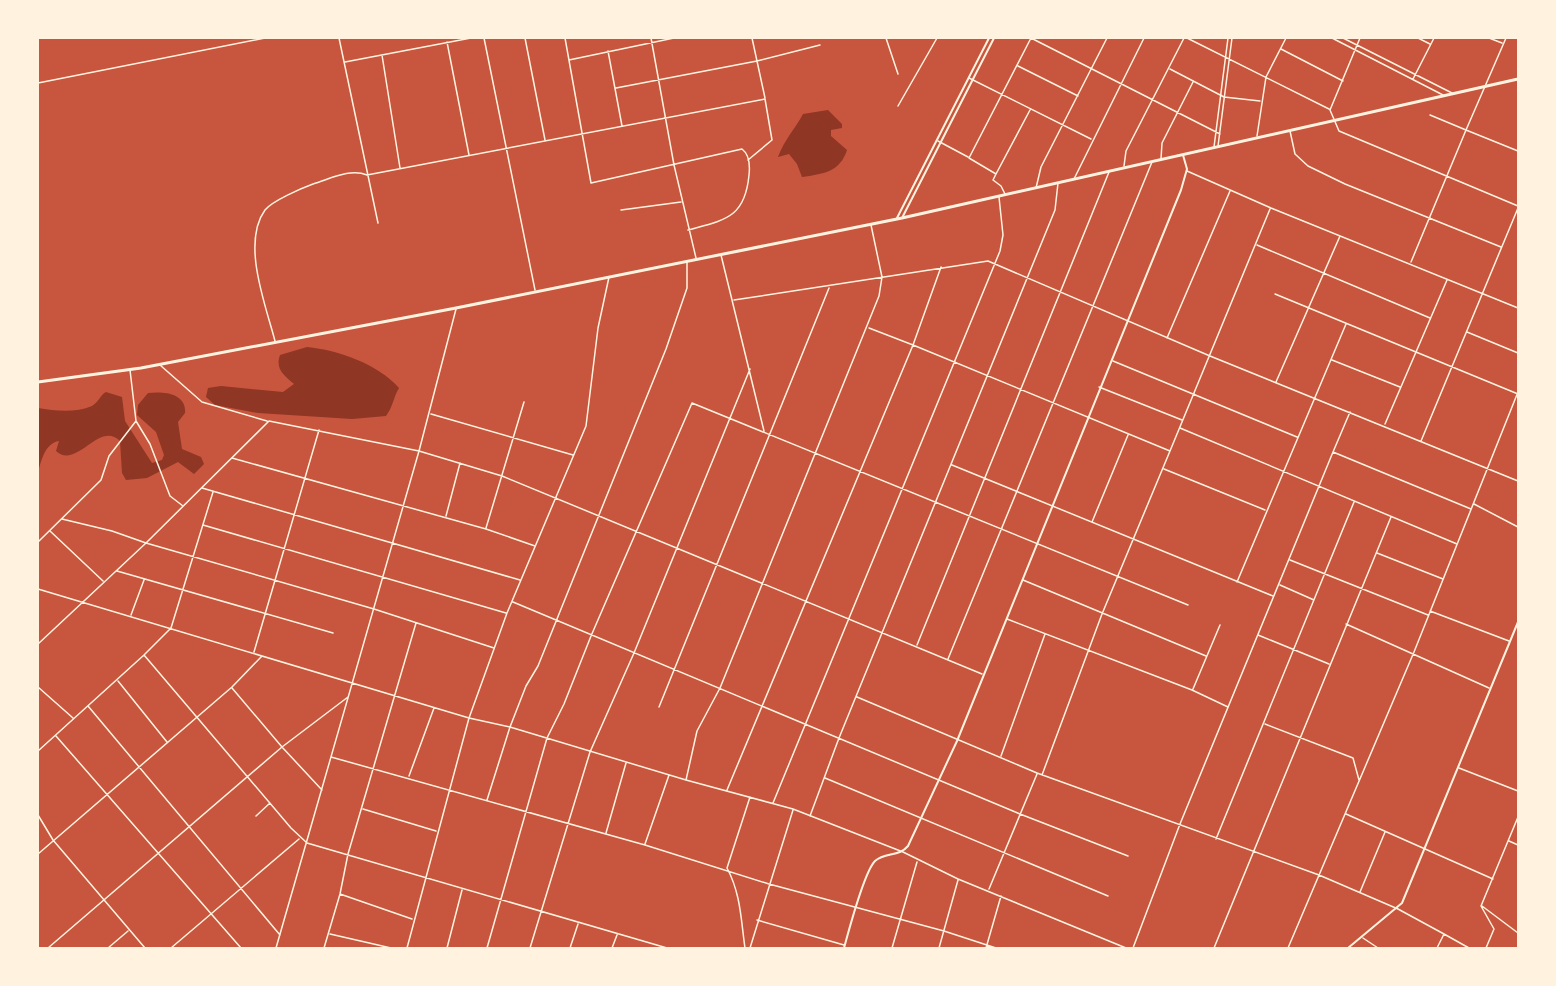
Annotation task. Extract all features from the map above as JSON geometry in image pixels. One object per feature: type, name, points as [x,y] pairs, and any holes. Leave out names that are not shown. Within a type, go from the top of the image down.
[{"type":"highway","points":[[38,382],[159,364],[456,308],[535,290],[902,218],[1518,79]]},
{"type":"street","points":[[38,83],[265,38]]},
{"type":"street","points":[[339,38],[378,222]]},
{"type":"street","points":[[344,62],[471,38]]},
{"type":"street","points":[[484,38],[535,290]]},
{"type":"street","points":[[525,38],[545,141]]},
{"type":"street","points":[[565,38],[591,183],[742,149],[748,160],[747,192],[739,209],[724,220],[688,230]]},
{"type":"street","points":[[651,38],[674,165],[696,259]]},
{"type":"street","points":[[568,60],[674,38]]},
{"type":"street","points":[[748,160],[772,140],[752,38]]},
{"type":"street","points":[[886,38],[898,74]]},
{"type":"street","points":[[898,106],[936,39],[932,38]]},
{"type":"street","points":[[897,218],[989,38]]},
{"type":"street","points":[[970,78],[994,38]]},
{"type":"street","points":[[969,158],[1031,38],[1220,134]]},
{"type":"street","points":[[1036,188],[1041,167],[1107,38]]},
{"type":"street","points":[[1074,179],[1144,38]]},
{"type":"street","points":[[1124,168],[1126,151],[1186,38],[1330,110]]},
{"type":"street","points":[[1216,147],[1220,134],[1228,38]]},
{"type":"street","points":[[1216,147],[1216,133],[1232,38]]},
{"type":"street","points":[[1257,138],[1266,77],[1286,38]]},
{"type":"street","points":[[1332,38],[1443,96]]},
{"type":"street","points":[[1343,38],[1453,93]]},
{"type":"street","points":[[1360,38],[1330,110],[1332,120],[1342,133],[1518,207],[1421,441]]},
{"type":"street","points":[[1418,38],[1431,44]]},
{"type":"street","points":[[1413,79],[1434,38]]},
{"type":"street","points":[[1489,38],[1503,44]]},
{"type":"street","points":[[1410,264],[1506,38]]},
{"type":"street","points":[[447,42],[469,156]]},
{"type":"street","points":[[616,88],[757,61],[820,45]]},
{"type":"street","points":[[1280,49],[1343,81]]},
{"type":"street","points":[[608,50],[622,128]]},
{"type":"street","points":[[382,55],[400,169]]},
{"type":"street","points":[[1017,66],[1078,96]]},
{"type":"street","points":[[1169,68],[1223,96],[1261,101]]},
{"type":"street","points":[[970,78],[1092,139]]},
{"type":"street","points":[[1161,160],[1162,143],[1194,81]]},
{"type":"street","points":[[275,341],[256,271],[256,232],[261,216],[270,204],[303,187],[356,172],[367,175],[765,99]]},
{"type":"street","points":[[1005,194],[1001,186],[993,180],[1031,109]]},
{"type":"street","points":[[1430,115],[1518,151]]},
{"type":"street","points":[[1290,130],[1295,154],[1308,166],[1501,248]]},
{"type":"street","points":[[938,141],[996,174]]},
{"type":"street","points":[[902,218],[938,141]]},
{"type":"street","points":[[903,852],[957,741],[1099,387],[1128,321],[1187,171],[1182,155]]},
{"type":"street","points":[[948,659],[1152,161]]},
{"type":"street","points":[[917,646],[1109,171]]},
{"type":"street","points":[[1187,171],[1271,208],[1518,308]]},
{"type":"street","points":[[810,816],[839,738],[1028,279],[1055,210],[1059,182]]},
{"type":"street","points":[[1167,338],[1230,190]]},
{"type":"street","points":[[773,802],[900,488],[1000,251],[1003,235],[999,196]]},
{"type":"street","points":[[621,210],[682,202]]},
{"type":"street","points":[[1042,775],[1102,614],[1271,208]]},
{"type":"street","points":[[686,780],[697,731],[720,688],[760,583],[879,296],[882,277],[871,224]]},
{"type":"street","points":[[1276,382],[1340,235]]},
{"type":"street","points":[[1256,244],[1430,318]]},
{"type":"street","points":[[721,254],[764,431]]},
{"type":"street","points":[[486,801],[526,686],[538,666],[682,306],[688,283],[687,260]]},
{"type":"street","points":[[734,300],[829,287],[981,261],[994,262],[1028,279],[1210,356],[1518,481]]},
{"type":"street","points":[[727,790],[764,707],[913,345],[941,267]]},
{"type":"street","points":[[407,948],[469,718],[507,613],[586,426],[598,328],[609,276]]},
{"type":"street","points":[[1384,425],[1447,279]]},
{"type":"street","points":[[659,707],[829,287]]},
{"type":"street","points":[[1275,294],[1518,393],[1414,652],[1288,948]]},
{"type":"street","points":[[276,948],[430,414],[456,308]]},
{"type":"street","points":[[1237,582],[1265,511],[1346,324]]},
{"type":"street","points":[[868,327],[1170,451]]},
{"type":"street","points":[[1466,332],[1518,353]]},
{"type":"street","points":[[1331,360],[1401,388]]},
{"type":"street","points":[[1111,361],[1298,438]]},
{"type":"street","points":[[159,364],[202,402],[267,421],[319,429],[461,462],[502,476],[984,675]]},
{"type":"street","points":[[130,369],[136,421],[150,444],[170,496],[183,506]]},
{"type":"street","points":[[530,948],[590,752],[634,653],[675,547],[750,369]]},
{"type":"street","points":[[1099,387],[1183,420]]},
{"type":"street","points":[[486,529],[524,402]]},
{"type":"street","points":[[487,948],[547,738],[564,704],[688,406],[696,403],[1188,605]]},
{"type":"street","points":[[1133,948],[1180,824],[1350,411]]},
{"type":"street","points":[[430,414],[575,456]]},
{"type":"street","points":[[38,542],[101,480],[109,456],[136,421]]},
{"type":"street","points":[[38,645],[146,543],[267,421]]},
{"type":"street","points":[[1180,428],[1282,473],[1458,544]]},
{"type":"street","points":[[254,652],[319,429]]},
{"type":"street","points":[[1092,523],[1129,434]]},
{"type":"street","points":[[1333,452],[1472,510]]},
{"type":"street","points":[[232,458],[486,529],[535,546]]},
{"type":"street","points":[[446,518],[461,462]]},
{"type":"street","points":[[952,465],[1273,597]]},
{"type":"street","points":[[1163,468],[1265,511]]},
{"type":"street","points":[[201,487],[521,580]]},
{"type":"street","points":[[38,751],[171,628],[213,492]]},
{"type":"street","points":[[1216,839],[1354,502]]},
{"type":"street","points":[[1474,504],[1518,527]]},
{"type":"street","points":[[1214,948],[1391,517]]},
{"type":"street","points":[[62,519],[112,531],[193,557],[374,609],[495,648]]},
{"type":"street","points":[[203,525],[507,613]]},
{"type":"street","points":[[49,531],[104,582]]},
{"type":"street","points":[[1376,553],[1443,579]]},
{"type":"street","points":[[1289,559],[1429,615]]},
{"type":"street","points":[[116,571],[333,633]]},
{"type":"street","points":[[131,616],[144,579]]},
{"type":"street","points":[[1022,580],[1206,656]]},
{"type":"street","points":[[1278,585],[1315,600]]},
{"type":"street","points":[[38,589],[469,718],[510,727],[626,763],[773,802],[903,852],[958,879],[1126,948]]},
{"type":"street","points":[[512,602],[1020,814],[1128,856]]},
{"type":"street","points":[[1430,611],[1510,642]]},
{"type":"street","points":[[1007,619],[1192,690],[1228,707]]},
{"type":"street","points":[[324,948],[340,894],[348,854],[416,622]]},
{"type":"street","points":[[1348,948],[1398,909],[1427,849],[1518,622]]},
{"type":"street","points":[[1346,624],[1414,652],[1490,688]]},
{"type":"street","points":[[1192,690],[1220,626]]},
{"type":"street","points":[[1000,757],[1045,634]]},
{"type":"street","points":[[1258,635],[1329,665]]},
{"type":"street","points":[[144,655],[300,838],[307,843],[667,948]]},
{"type":"street","points":[[38,854],[232,687],[263,655]]},
{"type":"street","points":[[117,680],[168,743]]},
{"type":"street","points":[[38,687],[74,719]]},
{"type":"street","points":[[232,687],[282,747],[322,790]]},
{"type":"street","points":[[48,948],[282,747],[349,697]]},
{"type":"street","points":[[856,697],[1042,775],[1319,875],[1398,909],[1469,948]]},
{"type":"street","points":[[88,706],[280,935]]},
{"type":"street","points":[[408,778],[434,707]]},
{"type":"street","points":[[1264,724],[1353,758],[1356,777],[1360,780]]},
{"type":"street","points":[[55,736],[210,916],[241,948]]},
{"type":"street","points":[[332,757],[645,844],[727,868],[769,884],[944,931],[986,947],[996,948]]},
{"type":"street","points":[[606,834],[626,763]]},
{"type":"street","points":[[1458,767],[1518,791]]},
{"type":"street","points":[[988,890],[1037,773]]},
{"type":"street","points":[[645,844],[669,775]]},
{"type":"street","points":[[824,778],[1108,896]]},
{"type":"street","points":[[744,948],[743,920],[735,882],[727,868],[751,796]]},
{"type":"street","points":[[256,816],[271,803]]},
{"type":"street","points":[[362,808],[437,831]]},
{"type":"street","points":[[750,948],[793,809]]},
{"type":"street","points":[[1346,814],[1492,879]]},
{"type":"street","points":[[38,815],[53,840],[146,948]]},
{"type":"street","points":[[1481,906],[1518,817]]},
{"type":"street","points":[[1359,892],[1385,831]]},
{"type":"street","points":[[171,948],[300,838]]},
{"type":"street","points":[[1508,841],[1518,845]]},
{"type":"street","points":[[757,920],[844,947],[868,870],[880,857],[903,852]]},
{"type":"street","points":[[892,948],[918,861]]},
{"type":"street","points":[[939,948],[958,879]]},
{"type":"street","points":[[447,948],[462,890]]},
{"type":"street","points":[[340,894],[413,919]]},
{"type":"street","points":[[986,947],[1001,895]]},
{"type":"street","points":[[1481,906],[1518,933]]},
{"type":"street","points":[[1481,906],[1494,929],[1486,948]]},
{"type":"street","points":[[570,948],[578,923]]},
{"type":"street","points":[[108,948],[129,930]]},
{"type":"street","points":[[329,933],[390,948]]},
{"type":"street","points":[[612,948],[617,934]]},
{"type":"street","points":[[1437,948],[1444,934]]},
{"type":"street","points":[[1363,938],[1378,948]]},
{"type":"street","points":[[651,948],[652,944]]},
{"type":"shaded area","points":[[828,110],[842,124],[842,128],[831,130],[831,136],[847,150],[840,163],[830,171],[802,177],[797,164],[789,154],[778,157],[803,114]]},
{"type":"shaded area","points":[[307,347],[332,351],[357,360],[390,379],[399,388],[386,416],[352,419],[258,413],[215,405],[206,397],[208,388],[221,386],[283,392],[294,384],[280,368],[280,355]]},
{"type":"shaded area","points":[[106,392],[122,397],[125,421],[152,463],[162,460],[164,455],[156,432],[137,415],[138,405],[148,393],[160,392],[178,397],[185,406],[185,413],[178,422],[182,449],[201,457],[204,464],[194,474],[178,462],[147,478],[126,480],[122,473],[120,441],[112,436],[104,436],[80,451],[64,455],[56,451],[59,441],[54,442],[44,453],[38,473],[38,408],[79,410],[92,406]]}]
